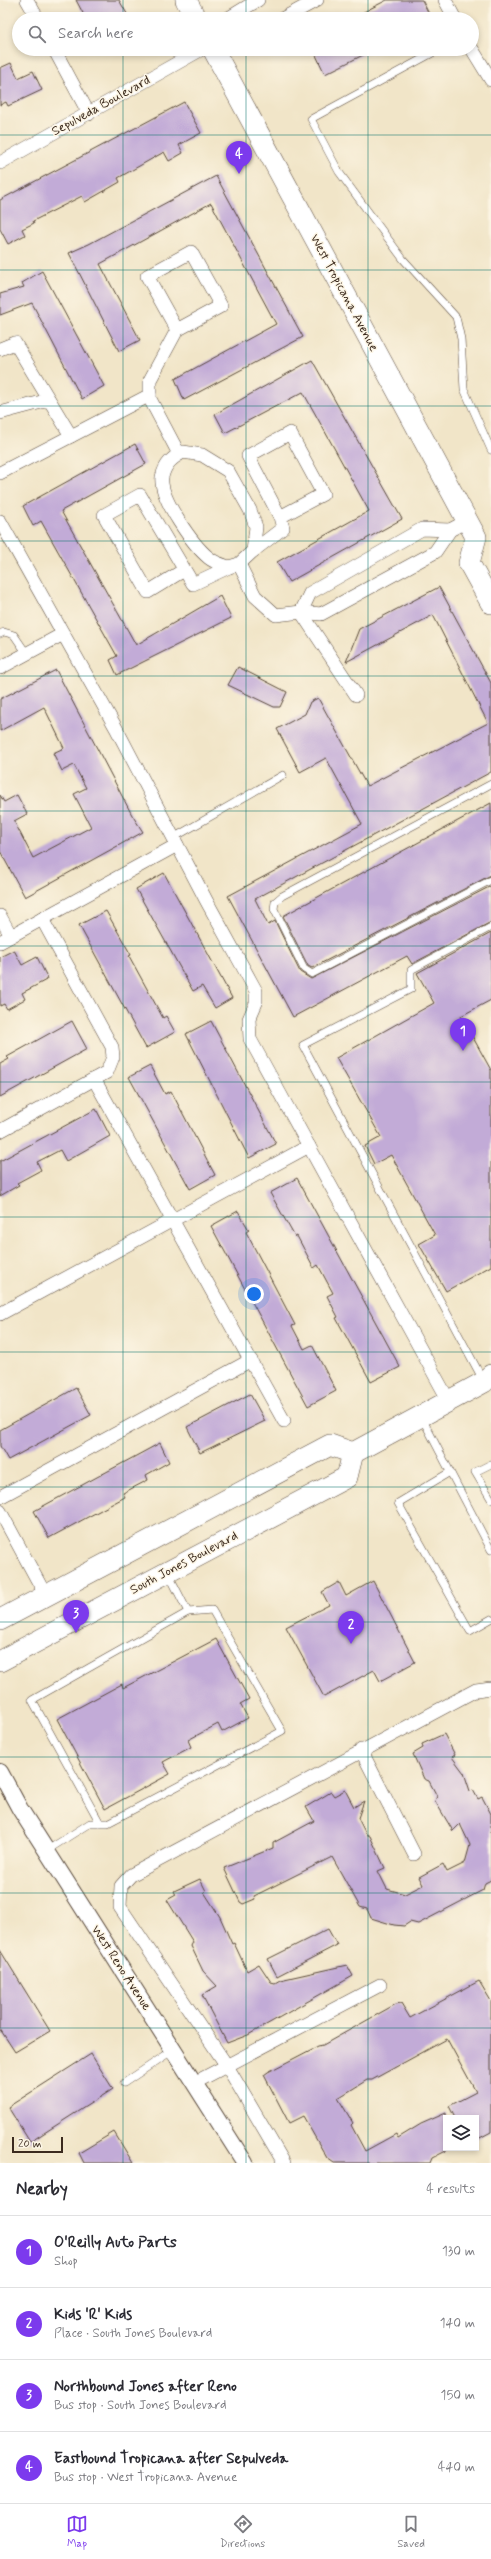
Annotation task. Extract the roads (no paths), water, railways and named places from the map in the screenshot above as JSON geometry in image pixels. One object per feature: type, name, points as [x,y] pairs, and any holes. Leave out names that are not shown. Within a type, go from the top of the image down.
[{"type":"main road","points":[[186,0],[192,12]]},
{"type":"main road","name":"West Tropicana Avenue","points":[[217,56],[471,532]]},
{"type":"main road","points":[[471,532],[469,563],[491,603]]},
{"type":"main road","points":[[0,1620],[330,1445],[353,1453],[489,1379]]},
{"type":"main road","name":"South Jones Boulevard","points":[[0,1661],[346,1477],[353,1453]]},
{"type":"street","points":[[27,0],[34,12]]},
{"type":"street","points":[[239,12],[258,0]]},
{"type":"street","points":[[295,12],[317,0]]},
{"type":"street","points":[[445,0],[451,12]]},
{"type":"street","points":[[58,56],[90,114]]},
{"type":"street","name":"Sepulveda Boulevard","points":[[0,163],[90,114],[190,56]]},
{"type":"street","points":[[476,56],[491,80]]},
{"type":"street","points":[[177,330],[147,276],[191,252],[221,306],[177,330],[150,380],[150,396],[179,454]]},
{"type":"street","points":[[0,349],[15,343],[71,436]]},
{"type":"street","points":[[0,473],[150,396]]},
{"type":"street","points":[[0,413],[49,400]]},
{"type":"street","points":[[184,570],[148,592],[104,516],[140,495],[184,570],[192,584],[234,565],[284,528],[280,517],[248,456],[290,433],[323,494],[280,517]]},
{"type":"street","points":[[253,551],[256,527],[252,516],[228,470],[202,455],[183,452],[170,459],[162,477],[164,492],[189,537],[210,559],[234,565],[255,596],[276,615],[301,612],[321,614],[471,532]]},
{"type":"street","points":[[0,522],[116,728],[175,842],[256,991],[256,1003],[248,1019],[250,1039],[449,1401]]},
{"type":"street","points":[[301,612],[310,593],[422,529],[471,532]]},
{"type":"street","points":[[301,612],[356,695]]},
{"type":"street","points":[[0,668],[64,634]]},
{"type":"street","points":[[0,916],[6,939],[175,842]]},
{"type":"street","points":[[0,1131],[107,1072],[113,1057],[112,1047],[42,919]]},
{"type":"street","points":[[94,1080],[284,1421]]},
{"type":"street","points":[[0,1314],[172,1219],[309,1146]]},
{"type":"street","points":[[0,1497],[251,1360]]},
{"type":"street","points":[[0,1511],[46,1596]]},
{"type":"street","points":[[284,2163],[227,2066],[120,1907],[121,1886],[131,1875],[361,1750],[476,1690],[491,1688]]},
{"type":"street","points":[[361,1750],[414,1854]]},
{"type":"street","name":"West Reno Avenue","points":[[0,1772],[46,1851],[245,2163]]},
{"type":"street","points":[[194,2083],[380,1985]]},
{"type":"lane","points":[[427,56],[311,119],[343,178],[403,259],[456,317],[461,340],[464,389],[491,450]]},
{"type":"lane","points":[[0,634],[4,632],[14,635],[27,654]]},
{"type":"lane","points":[[175,842],[283,775]]},
{"type":"lane","points":[[491,784],[282,896],[275,902],[274,909],[304,969],[312,974],[491,880]]},
{"type":"lane","points":[[489,1379],[303,1045],[411,989],[411,970],[491,927]]},
{"type":"lane","points":[[421,1416],[491,1550]]},
{"type":"lane","points":[[491,1464],[475,1472],[491,1499]]},
{"type":"lane","points":[[450,1472],[398,1503],[470,1630],[491,1619]]},
{"type":"lane","points":[[168,1573],[188,1612]]},
{"type":"lane","points":[[46,1851],[90,1823],[100,1823],[108,1823],[282,1731],[212,1610],[188,1612],[32,1700],[100,1823]]},
{"type":"lane","points":[[124,2083],[173,2050]]},
{"type":"place","name":"Eastbound Tropicana after Sepulveda","points":[[239,174]]},
{"type":"place","name":"O'Reilly Auto Parts","points":[[463,1051]]},
{"type":"place","name":"Northbound Jones after Reno","points":[[76,1633]]},
{"type":"place","name":"Kids 'R' Kids","points":[[351,1644]]}]
